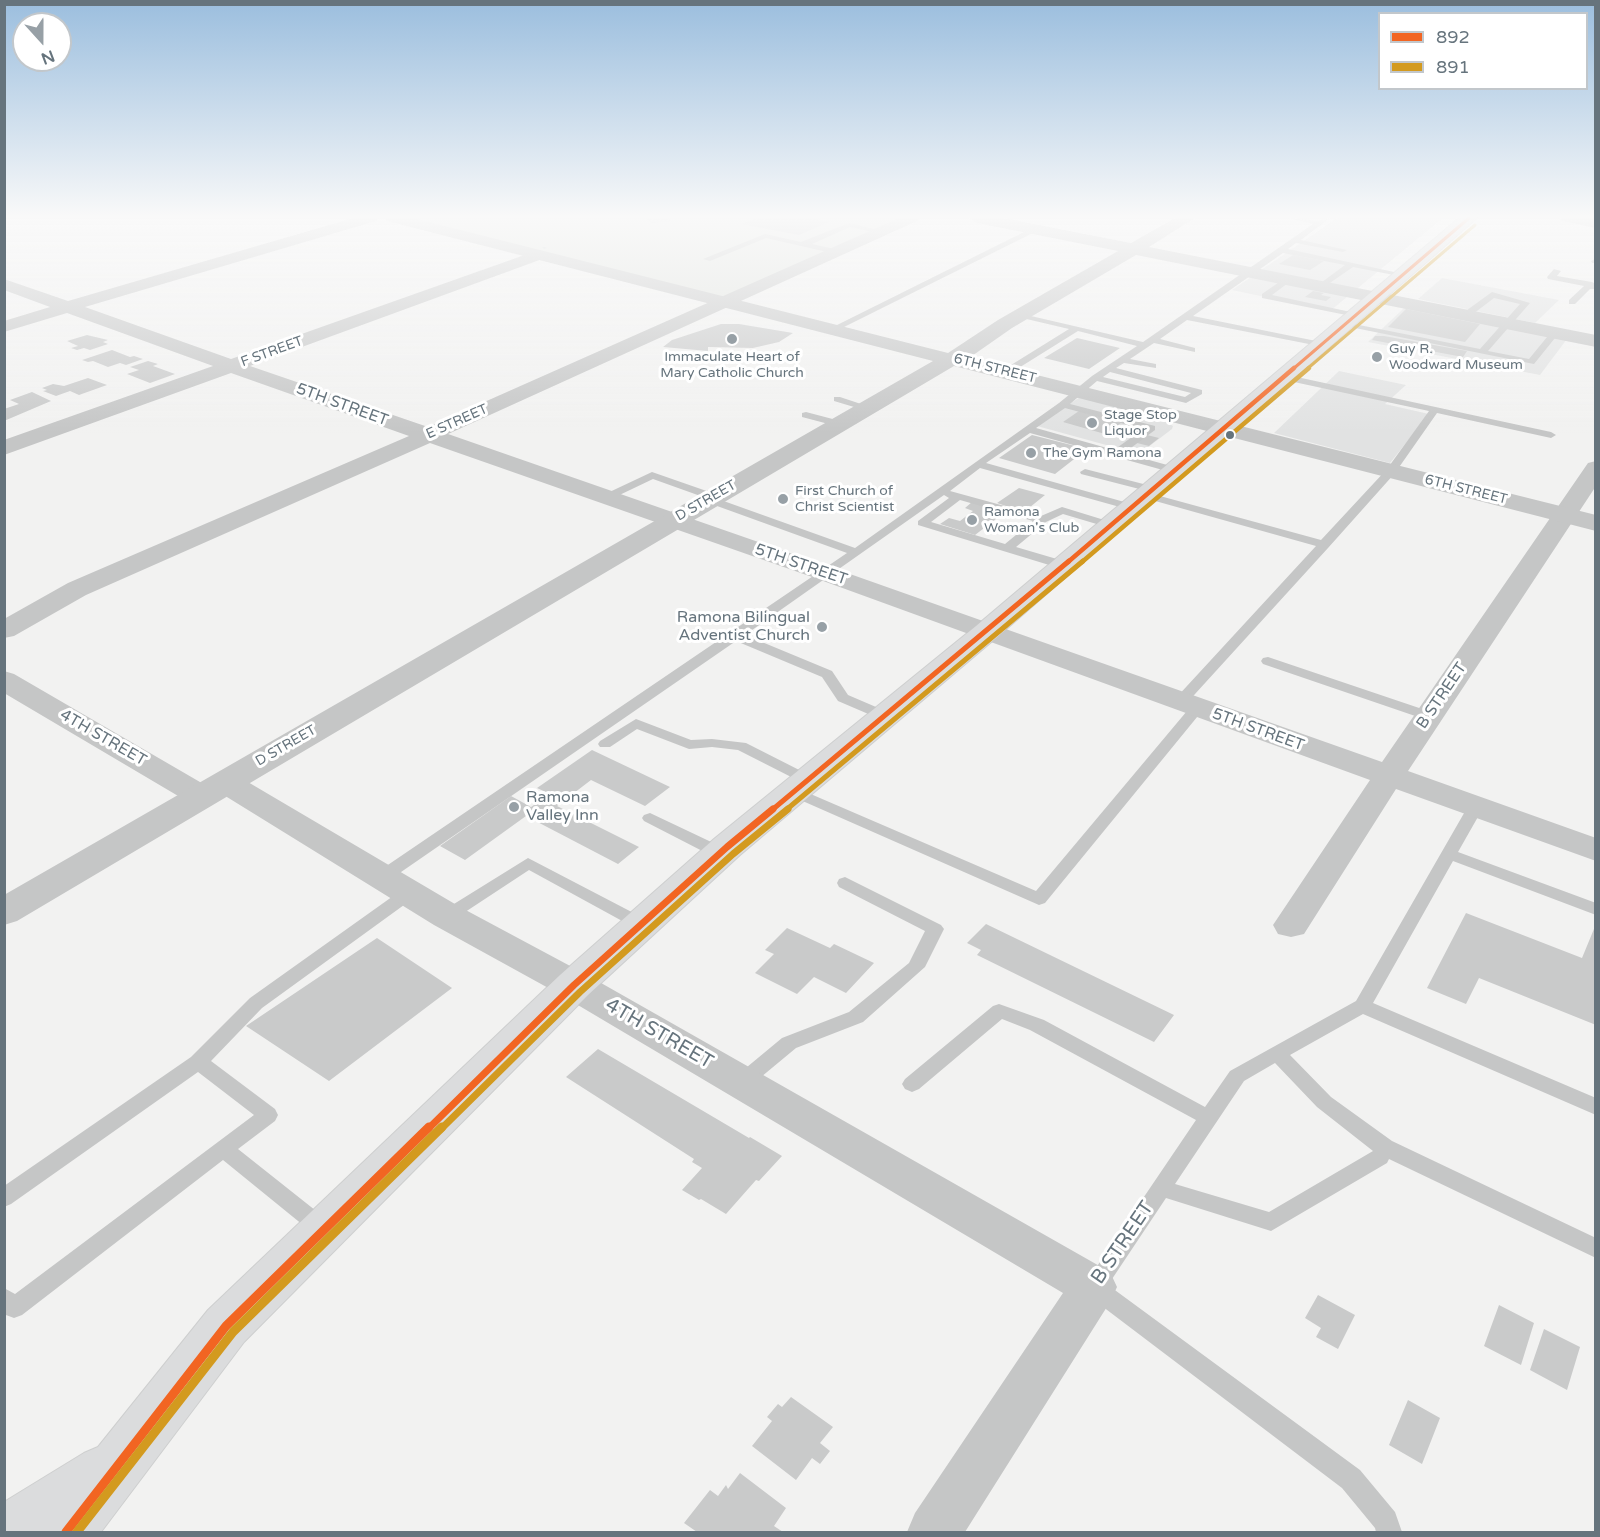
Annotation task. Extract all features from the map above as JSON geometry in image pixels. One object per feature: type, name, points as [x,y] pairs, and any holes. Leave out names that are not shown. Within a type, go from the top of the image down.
[{"type":"main road","points":[[66,1533],[226,1326],[574,985],[720,853],[986,632],[1386,290]]},
{"type":"main road","points":[[8,1533],[122,1460]]},
{"type":"street","name":"5TH STREET","points":[[19,290],[605,498],[824,573],[1596,850]]},
{"type":"street","points":[[4,327],[123,290]]},
{"type":"street","name":"F STREET","points":[[4,448],[443,290]]},
{"type":"street","name":"6TH STREET","points":[[676,290],[1006,372],[1070,398],[1223,428],[1596,523]]},
{"type":"street","name":"E STREET","points":[[4,630],[76,589],[429,435],[752,290]]},
{"type":"street","name":"D STREET","points":[[4,912],[868,408],[1064,290]]},
{"type":"street","points":[[1335,290],[1596,341]]},
{"type":"street","name":"B STREET","points":[[1291,926],[1388,777],[1596,468]]},
{"type":"street","name":"4TH STREET","points":[[4,680],[395,885],[574,985],[1094,1287]]},
{"type":"street","name":"B STREET","points":[[934,1533],[1094,1287]]},
{"type":"lane","points":[[833,329],[913,290]]},
{"type":"lane","points":[[4,1198],[198,1062],[256,1003],[395,885],[734,635],[940,492],[1095,378],[1222,290]]},
{"type":"lane","points":[[1274,290],[1265,296],[1350,320],[1531,362],[1555,333]]},
{"type":"lane","points":[[1579,297],[1586,290]]},
{"type":"lane","points":[[1466,315],[1492,295],[1526,303],[1482,352]]},
{"type":"lane","points":[[1021,315],[1192,350]]},
{"type":"lane","points":[[1186,316],[1321,345]]},
{"type":"lane","points":[[1006,372],[1077,328]]},
{"type":"lane","points":[[1123,360],[1152,366]]},
{"type":"lane","points":[[1095,378],[1186,400],[1199,392],[1108,369]]},
{"type":"lane","points":[[1283,377],[1551,435]]},
{"type":"lane","points":[[1070,398],[1151,428],[1116,454]]},
{"type":"lane","points":[[837,399],[868,408]]},
{"type":"lane","points":[[605,744],[636,723],[689,744],[712,743],[741,746],[801,786],[1039,899],[1189,705],[1324,545],[1391,471],[1434,411]]},
{"type":"lane","points":[[806,415],[840,424]]},
{"type":"lane","points":[[1028,429],[1174,470]]},
{"type":"lane","points":[[978,464],[1143,497],[1324,545]]},
{"type":"lane","points":[[1085,472],[1143,497]]},
{"type":"lane","points":[[605,498],[652,475],[855,552]]},
{"type":"lane","points":[[940,492],[1042,520]]},
{"type":"lane","points":[[957,496],[922,524],[1063,565]]},
{"type":"lane","points":[[1007,548],[1042,520],[1062,510],[1110,525]]},
{"type":"lane","points":[[734,635],[827,674],[843,698],[885,716]]},
{"type":"lane","points":[[1268,661],[1429,716]]},
{"type":"lane","points":[[1475,808],[1362,1006],[1596,1107]]},
{"type":"lane","points":[[651,818],[720,853]]},
{"type":"lane","points":[[1449,854],[1596,909]]},
{"type":"lane","points":[[447,916],[528,862],[641,924]]},
{"type":"lane","points":[[742,1082],[789,1043],[856,1017],[916,967],[935,929],[845,883]]},
{"type":"lane","name":"B STREET","points":[[1094,1287],[1237,1076],[1362,1006]]},
{"type":"lane","points":[[912,1084],[999,1011],[1037,1025],[1209,1118]]},
{"type":"lane","points":[[1277,1053],[1324,1101],[1385,1147],[1596,1249]]},
{"type":"lane","points":[[4,1298],[14,1308],[268,1115],[198,1062]]},
{"type":"lane","points":[[1160,1188],[1271,1222],[1380,1157],[1385,1147]]},
{"type":"lane","points":[[224,1149],[324,1230]]},
{"type":"lane","points":[[1094,1287],[1352,1479],[1386,1521],[1389,1533]]},
{"type":"shaded area","points":[[676,290],[751,290],[724,302]]},
{"type":"shaded area","points":[[1232,290],[1356,290],[1330,311]]},
{"type":"shaded area","points":[[1429,290],[1504,290],[1559,300],[1535,323],[1418,299]]},
{"type":"shaded area","points":[[1404,308],[1567,339],[1540,375],[1368,342]]},
{"type":"shaded area","points":[[1339,371],[1406,385],[1385,404],[1429,414],[1390,463],[1274,433]]},
{"type":"shaded area","points":[[1080,397],[1173,426],[1139,454],[1037,426]]},
{"type":"building","points":[[1313,291],[1331,297],[1326,301],[1305,297]]},
{"type":"building","points":[[1406,309],[1480,324],[1465,342],[1388,327]]},
{"type":"building","name":"Immaculate Heart of Mary Catholic Church","points":[[721,324],[739,324],[793,333],[779,342],[753,348],[708,347],[708,351],[663,347],[672,340]]},
{"type":"building","points":[[87,335],[108,340],[103,342],[108,344],[90,350],[84,348],[77,350],[71,348],[78,346],[67,341]]},
{"type":"building","points":[[1375,336],[1467,351],[1463,357],[1372,340]]},
{"type":"building","points":[[1077,338],[1120,348],[1089,369],[1044,358]]},
{"type":"building","points":[[112,350],[143,359],[126,365],[120,363],[108,367],[93,361],[82,360]]},
{"type":"building","points":[[148,361],[158,364],[153,366],[175,374],[150,383],[127,374],[139,370],[130,367]]},
{"type":"building","points":[[88,378],[107,385],[79,395],[70,391],[56,396],[43,391],[47,390],[42,388],[53,384],[64,386]]},
{"type":"building","points":[[32,392],[51,401],[4,421],[4,409],[19,404],[10,400]]},
{"type":"building","name":"Stage Stop Liquor","points":[[1079,411],[1121,423],[1105,434],[1063,422]]},
{"type":"building","points":[[1139,433],[1159,438],[1149,446],[1129,441]]},
{"type":"building","points":[[1032,435],[1087,449],[1055,474],[999,458]]},
{"type":"building","points":[[1019,488],[1045,495],[1024,512],[997,503]]},
{"type":"building","points":[[972,502],[1005,512],[975,535],[940,524],[949,518],[960,521],[973,511],[965,508]]},
{"type":"building","name":"Ramona Valley Inn","points":[[592,750],[670,787],[645,806],[591,780],[557,806],[639,847],[618,864],[526,816],[465,860],[440,846],[511,796],[531,807],[550,794],[537,788]]},
{"type":"building","points":[[1466,913],[1582,958],[1596,924],[1596,1025],[1479,978],[1466,1004],[1427,988]]},
{"type":"building","points":[[986,924],[1174,1015],[1154,1042],[977,955],[981,950],[967,943]]},
{"type":"building","points":[[787,928],[830,948],[834,944],[874,963],[846,993],[814,977],[797,994],[755,973],[774,954],[765,950]]},
{"type":"building","points":[[377,938],[452,988],[329,1081],[246,1026]]},
{"type":"building","points":[[598,1049],[782,1156],[759,1181],[756,1180],[726,1214],[701,1199],[699,1200],[682,1190],[702,1168],[692,1162],[694,1159],[566,1077]]},
{"type":"building","points":[[1318,1295],[1355,1315],[1338,1349],[1316,1337],[1321,1328],[1305,1318]]},
{"type":"building","points":[[1499,1305],[1534,1323],[1521,1365],[1484,1346]]},
{"type":"building","points":[[1544,1329],[1580,1347],[1567,1390],[1530,1370]]},
{"type":"building","points":[[791,1397],[833,1427],[820,1443],[830,1451],[820,1464],[812,1458],[796,1480],[752,1446],[772,1421],[767,1417],[778,1404],[782,1407]]},
{"type":"building","points":[[1408,1400],[1440,1418],[1422,1464],[1389,1445]]},
{"type":"building","points":[[740,1473],[786,1508],[774,1526],[783,1532],[697,1532],[684,1523],[710,1490],[718,1496],[726,1485],[728,1489]]},
{"type":"transit line","name":"892","points":[[66,1532],[226,1326],[574,985],[727,847],[986,632],[1385,290]]},
{"type":"transit line","name":"891","points":[[77,1532],[233,1332],[580,992],[733,854],[992,639],[1399,290]]},
{"type":"place","name":"Immaculate Heart of Mary Catholic Church","points":[[732,339]]},
{"type":"place","name":"Guy R. Woodward Museum","points":[[1377,357]]},
{"type":"place","name":"Stage Stop Liquor","points":[[1092,423]]},
{"type":"place","name":"The Gym Ramona","points":[[1031,453]]},
{"type":"place","name":"First Church of Christ Scientist","points":[[783,499]]},
{"type":"place","name":"Ramona Woman's Club","points":[[972,520]]},
{"type":"place","name":"Ramona Bilingual Adventist Church","points":[[822,627]]},
{"type":"place","name":"Ramona Valley Inn","points":[[514,807]]}]
